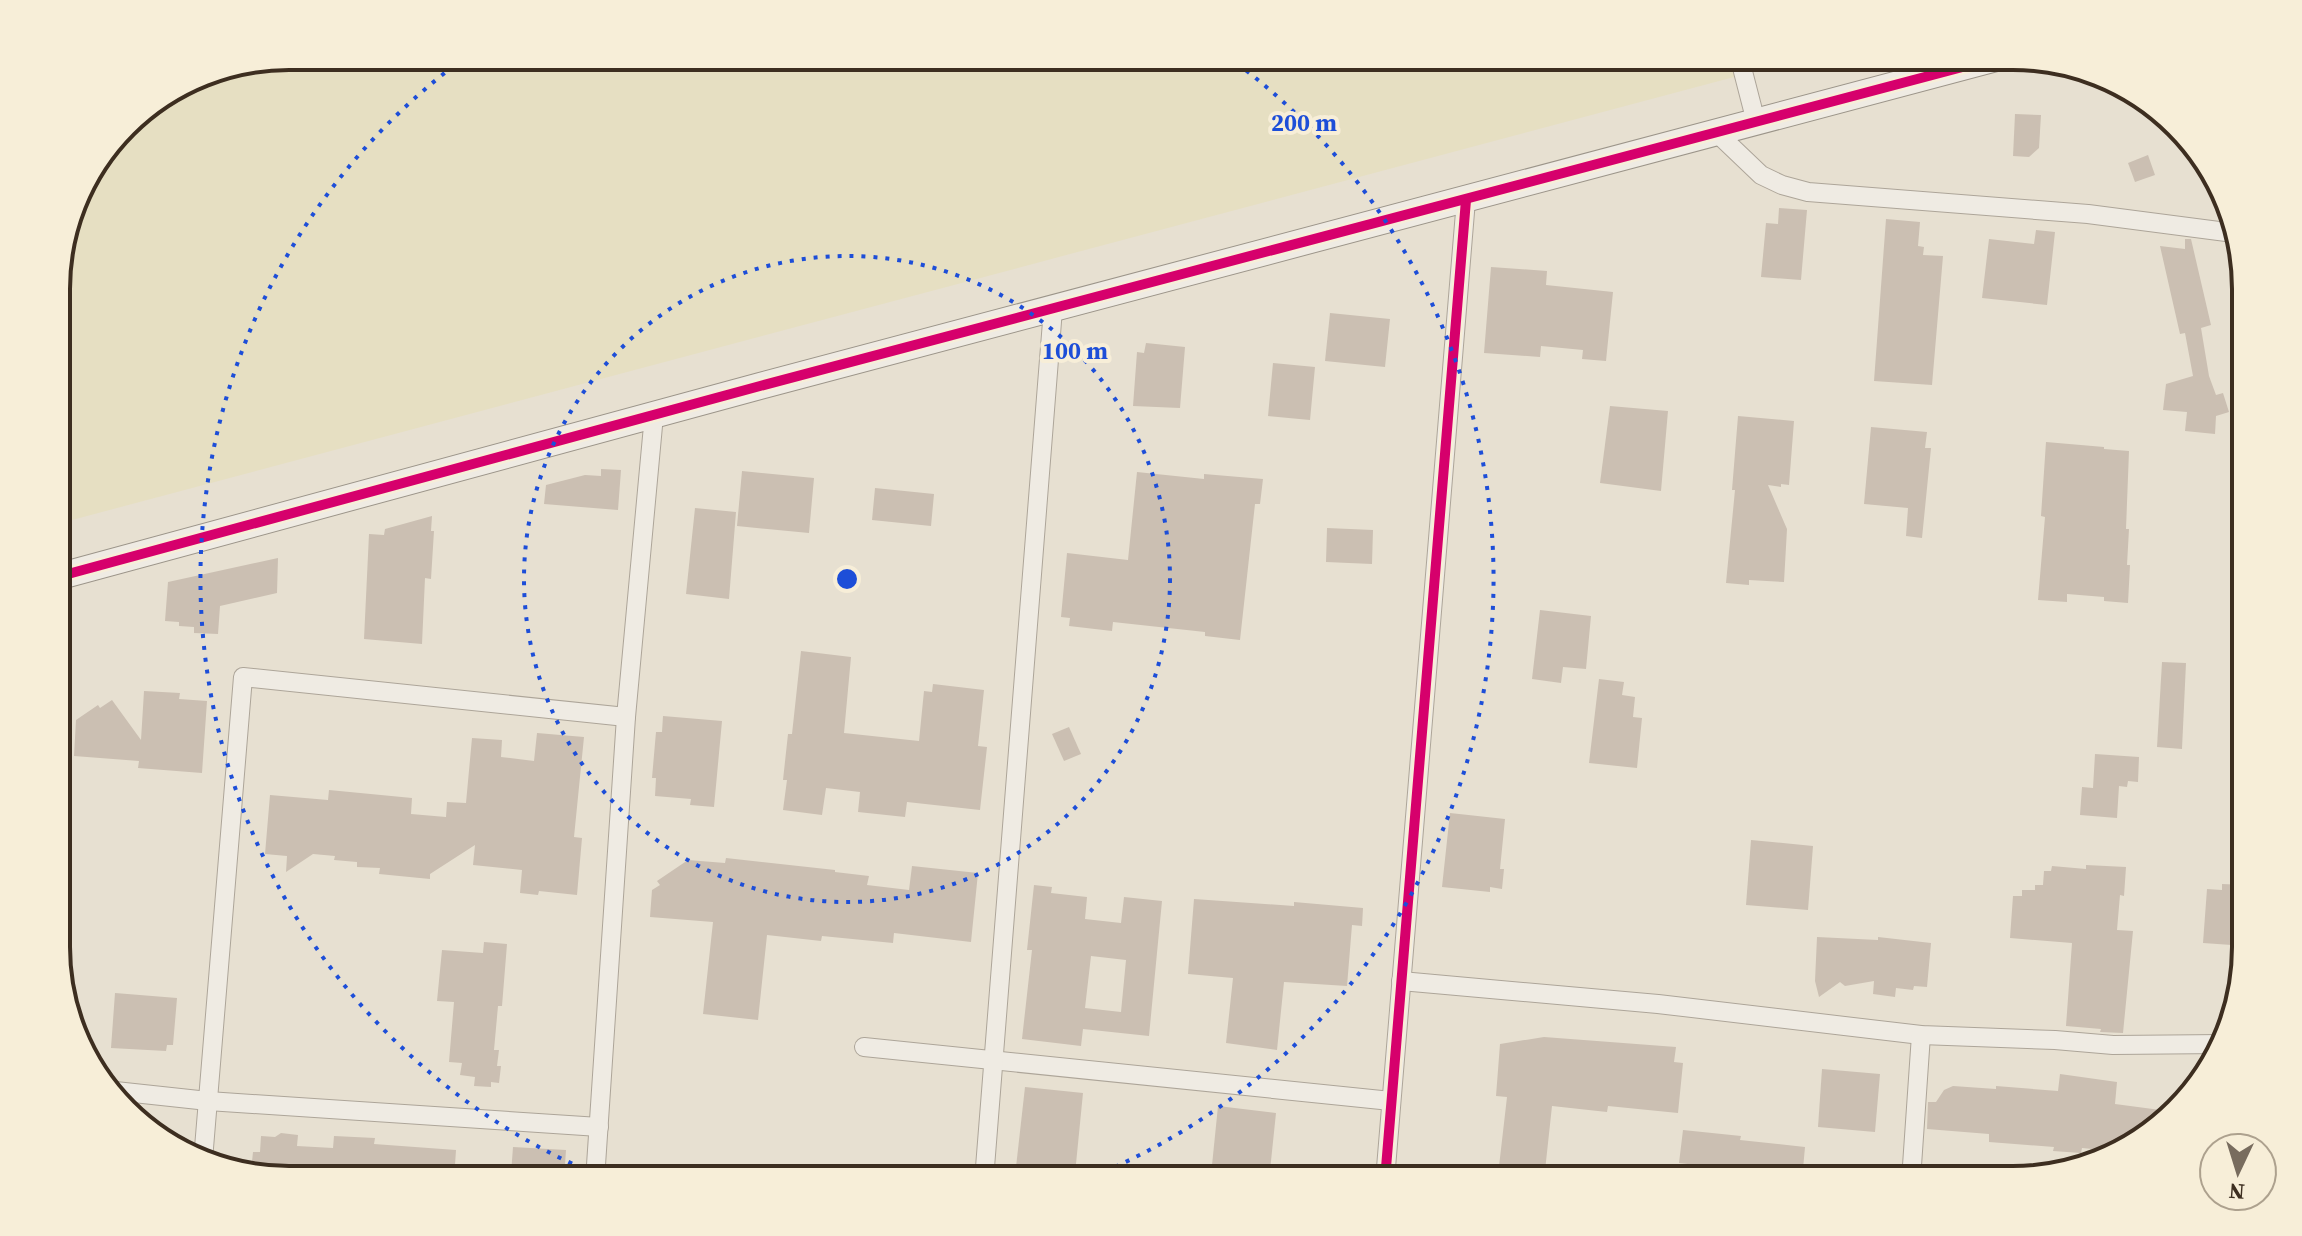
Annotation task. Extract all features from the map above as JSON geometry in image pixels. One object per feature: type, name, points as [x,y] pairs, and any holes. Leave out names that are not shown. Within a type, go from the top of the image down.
[{"type":"street","points":[[1743,70],[1756,122]]},
{"type":"street","points":[[70,573],[1951,70]]},
{"type":"street","points":[[1717,133],[1761,175],[1808,192],[2088,214],[2225,232]]},
{"type":"street","points":[[1386,1166],[1466,200]]},
{"type":"street","points":[[985,1166],[1053,309]]},
{"type":"street","points":[[596,1166],[626,717],[654,415]]},
{"type":"street","points":[[204,1148],[243,677],[626,717]]},
{"type":"street","points":[[1401,981],[1658,1004],[1921,1035],[2113,1045],[2209,1044]]},
{"type":"street","points":[[1912,1166],[1921,1035]]},
{"type":"street","points":[[864,1047],[1391,1101]]},
{"type":"street","points":[[125,1092],[208,1101],[599,1127]]},
{"type":"shaded area","points":[[289,70],[1760,70],[70,521],[70,275],[77,232],[87,205],[107,167],[134,134],[156,115],[205,87],[246,74]]},
{"type":"building","points":[[2015,114],[2041,115],[2039,148],[2029,157],[2013,156]]},
{"type":"building","points":[[2148,155],[2155,175],[2135,182],[2128,163]]},
{"type":"building","points":[[1779,208],[1807,210],[1801,280],[1761,277],[1766,223],[1778,224]]},
{"type":"building","points":[[1886,219],[1920,222],[1918,246],[1924,247],[1923,255],[1943,256],[1932,385],[1874,381]]},
{"type":"building","points":[[2036,230],[2055,232],[2047,305],[1982,298],[1989,239],[2034,244]]},
{"type":"building","points":[[2185,239],[2191,239],[2211,325],[2201,328],[2209,376],[2216,395],[2223,393],[2229,412],[2216,416],[2215,434],[2185,431],[2187,412],[2163,410],[2166,384],[2193,376],[2185,333],[2180,334],[2160,246],[2185,249]]},
{"type":"building","points":[[1491,267],[1547,271],[1546,285],[1613,292],[1606,361],[1582,359],[1583,350],[1541,346],[1540,357],[1484,353]]},
{"type":"building","points":[[1330,313],[1390,319],[1385,367],[1325,361]]},
{"type":"building","points":[[1146,343],[1185,347],[1180,408],[1133,406],[1137,352],[1144,353]]},
{"type":"building","points":[[1273,363],[1315,367],[1310,420],[1268,416]]},
{"type":"building","points":[[1610,406],[1668,411],[1661,491],[1600,483]]},
{"type":"building","points":[[1738,416],[1794,421],[1789,485],[1768,485],[1787,529],[1784,582],[1749,580],[1749,585],[1726,583]]},
{"type":"building","points":[[1871,427],[1927,432],[1925,448],[1931,448],[1922,538],[1906,536],[1908,508],[1864,504]]},
{"type":"building","points":[[2046,442],[2129,451],[2126,529],[2129,529],[2127,565],[2130,565],[2128,603],[2104,601],[2104,597],[2067,594],[2067,602],[2038,600],[2045,517],[2041,516]]},
{"type":"building","points":[[601,469],[621,470],[618,510],[544,504],[546,485],[585,475],[601,476]]},
{"type":"building","points":[[742,471],[814,478],[809,533],[737,526]]},
{"type":"building","points":[[1137,472],[1204,479],[1204,474],[1263,479],[1260,504],[1255,504],[1240,640],[1205,636],[1205,632],[1113,622],[1112,631],[1069,626],[1070,618],[1061,617],[1067,553],[1128,560]]},
{"type":"building","points":[[875,488],[934,494],[931,526],[872,520]]},
{"type":"building","points":[[695,508],[736,512],[729,599],[686,594]]},
{"type":"building","points":[[432,516],[431,579],[425,578],[422,644],[364,639],[369,534],[384,535],[385,529]]},
{"type":"building","points":[[1327,528],[1373,530],[1372,564],[1326,562]]},
{"type":"building","points":[[278,558],[277,593],[220,606],[218,634],[194,633],[194,627],[165,621],[168,582]]},
{"type":"building","points":[[1540,610],[1591,616],[1586,669],[1563,667],[1561,683],[1532,679]]},
{"type":"building","points":[[801,651],[851,657],[844,733],[919,741],[924,691],[932,692],[933,684],[984,690],[978,746],[987,747],[980,810],[907,802],[905,817],[858,812],[860,792],[826,788],[822,815],[783,810],[788,734],[792,734]]},
{"type":"building","points":[[2162,662],[2186,663],[2182,749],[2157,747]]},
{"type":"building","points":[[1599,679],[1624,682],[1622,695],[1635,697],[1633,717],[1642,718],[1637,768],[1589,763]]},
{"type":"building","points":[[144,691],[180,693],[179,699],[207,701],[202,773],[138,768],[139,761],[74,756],[76,720],[98,705],[100,708],[112,700],[141,740]]},
{"type":"building","points":[[663,716],[722,721],[714,807],[690,805],[691,799],[655,796],[656,778],[652,778],[656,732],[662,732]]},
{"type":"building","points":[[1069,727],[1081,754],[1064,761],[1052,734]]},
{"type":"building","points":[[537,733],[584,737],[574,837],[582,838],[577,895],[539,891],[538,895],[520,893],[522,870],[473,865],[475,845],[430,874],[430,879],[379,874],[380,868],[357,867],[357,862],[313,854],[286,872],[287,856],[265,854],[270,795],[328,800],[329,790],[412,798],[411,814],[446,817],[447,802],[466,803],[472,738],[502,740],[501,757],[534,761]]},
{"type":"building","points":[[2095,754],[2139,757],[2138,782],[2128,781],[2127,787],[2119,786],[2117,818],[2080,815],[2082,787],[2093,788]]},
{"type":"building","points":[[1450,813],[1505,819],[1500,869],[1504,869],[1502,889],[1490,887],[1490,892],[1442,887]]},
{"type":"building","points":[[1751,840],[1813,846],[1808,910],[1746,905]]},
{"type":"building","points":[[726,858],[835,870],[869,876],[867,885],[909,890],[912,866],[978,873],[971,942],[894,933],[893,943],[822,936],[821,941],[767,935],[758,1020],[703,1014],[713,922],[650,917],[652,890],[660,885],[657,881],[688,860],[725,863]]},
{"type":"building","points":[[2086,865],[2126,867],[2117,930],[2133,931],[2123,1033],[2066,1026],[2072,943],[2010,938],[2013,896],[2022,896],[2022,890],[2035,890],[2035,885],[2043,885],[2044,871],[2051,871],[2052,866],[2086,869]]},
{"type":"building","points":[[2222,884],[2232,884],[2232,945],[2203,943],[2207,889],[2222,890]]},
{"type":"building","points":[[1034,885],[1052,887],[1051,893],[1087,897],[1085,919],[1121,923],[1124,897],[1162,901],[1149,1036],[1083,1029],[1081,1046],[1022,1039],[1032,950],[1027,950]],"holes":[[[1091,956],[1126,960],[1121,1012],[1085,1008]]]},
{"type":"building","points":[[1194,899],[1363,908],[1362,926],[1352,925],[1347,986],[1284,982],[1277,1050],[1226,1043],[1233,978],[1188,974]]},
{"type":"building","points":[[1817,937],[1878,940],[1878,937],[1931,943],[1927,987],[1914,986],[1913,990],[1896,988],[1895,997],[1873,994],[1874,981],[1845,986],[1840,982],[1819,997],[1815,981]]},
{"type":"building","points":[[484,942],[507,944],[502,1006],[498,1006],[494,1050],[499,1050],[497,1066],[501,1066],[499,1083],[491,1082],[491,1087],[474,1086],[475,1077],[460,1075],[462,1063],[449,1062],[454,1002],[437,1001],[442,950],[483,953]]},
{"type":"building","points":[[115,993],[177,998],[173,1045],[167,1045],[166,1051],[111,1048]]},
{"type":"building","points":[[1544,1037],[1676,1047],[1674,1062],[1683,1063],[1678,1113],[1608,1106],[1607,1112],[1552,1106],[1546,1166],[1499,1166],[1507,1097],[1496,1096],[1500,1044]]},
{"type":"building","points":[[1822,1069],[1880,1074],[1875,1132],[1818,1127]]},
{"type":"building","points":[[2060,1074],[2117,1082],[2115,1104],[2159,1110],[2110,1143],[2095,1149],[2082,1148],[2081,1153],[2053,1151],[2054,1147],[1989,1142],[1989,1134],[1927,1129],[1928,1102],[1936,1102],[1944,1090],[1953,1086],[2058,1091]]},
{"type":"building","points":[[1025,1087],[1083,1093],[1076,1166],[1016,1166]]},
{"type":"building","points":[[1218,1106],[1276,1113],[1270,1166],[1212,1166]]},
{"type":"building","points":[[1683,1130],[1805,1147],[1803,1166],[1696,1166],[1679,1163]]},
{"type":"building","points":[[281,1133],[298,1135],[297,1146],[333,1148],[334,1136],[375,1138],[374,1144],[456,1150],[455,1166],[289,1166],[252,1162],[253,1152],[260,1152],[261,1136],[275,1137]]},
{"type":"building","points":[[513,1147],[566,1150],[565,1166],[512,1166]]},
{"type":"cycle path","points":[[70,573],[760,386],[1951,70]]},
{"type":"cycle path","points":[[1386,1166],[1466,200]]}]
